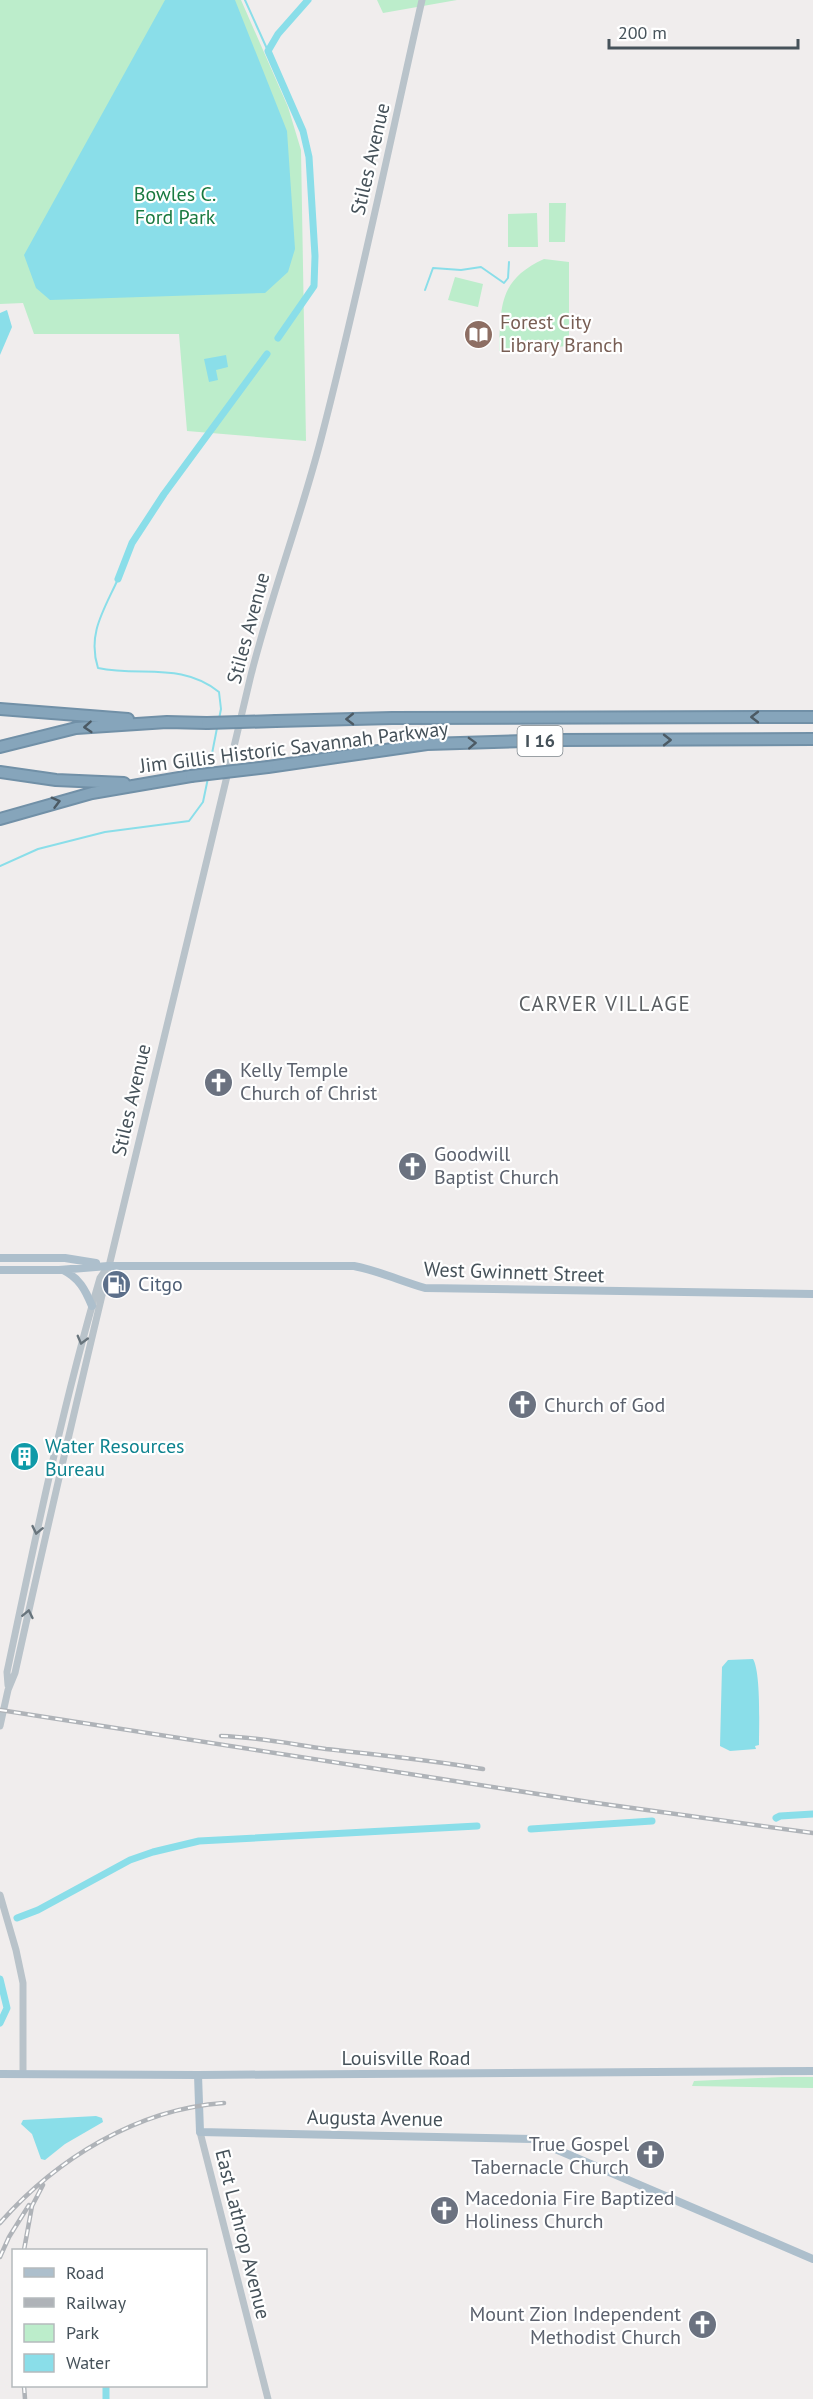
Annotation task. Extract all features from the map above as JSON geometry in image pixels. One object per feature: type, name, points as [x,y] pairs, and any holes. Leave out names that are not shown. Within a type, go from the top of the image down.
[{"type":"highway","points":[[0,709],[167,722]]},
{"type":"highway","name":"Jim Gillis Historic Savannah Parkway","points":[[0,747],[76,728],[167,722],[392,718],[813,717]]},
{"type":"highway","name":"Jim Gillis Historic Savannah Parkway","points":[[0,819],[64,799],[145,783],[427,744],[558,740],[813,739]]},
{"type":"highway","points":[[0,772],[56,780],[145,783]]},
{"type":"main road","name":"West Gwinnett Street","points":[[0,1258],[65,1258],[108,1266]]},
{"type":"main road","name":"West Gwinnett Street","points":[[0,1270],[108,1266],[354,1266],[380,1272],[399,1281],[425,1288],[813,1294]]},
{"type":"main road","points":[[63,1269],[74,1275],[84,1288],[92,1306]]},
{"type":"main road","name":"Louisville Road","points":[[0,2074],[813,2071]]},
{"type":"main road","name":"East Lathrop Avenue","points":[[198,2075],[200,2132]]},
{"type":"main road","name":"Augusta Avenue","points":[[200,2132],[532,2139],[813,2259]]},
{"type":"street","name":"Stiles Avenue","points":[[0,1726],[8,1690],[15,1673],[70,1422],[158,1057],[182,972],[192,916],[251,677],[319,445],[334,385],[394,135],[422,0]]},
{"type":"street","name":"Stiles Avenue","points":[[8,1690],[7,1672],[39,1521],[92,1306],[100,1278],[108,1266]]},
{"type":"street","points":[[0,1895],[23,1983],[23,2074]]},
{"type":"street","name":"East Lathrop Avenue","points":[[200,2132],[268,2399]]},
{"type":"green space","name":"Bowles C. Ford Park","points":[[0,0],[241,0],[288,107],[301,150],[306,441],[187,431],[179,334],[34,334],[23,303],[0,304]]},
{"type":"green space","points":[[377,0],[457,0],[383,13]]},
{"type":"green space","points":[[549,203],[566,203],[565,242],[549,242]]},
{"type":"green space","points":[[537,213],[538,247],[508,247],[508,214]]},
{"type":"green space","points":[[544,259],[569,262],[569,346],[499,351],[500,321],[505,296],[518,276]]},
{"type":"green space","points":[[455,277],[483,284],[478,307],[448,300]]},
{"type":"green space","points":[[813,2077],[813,2088],[692,2086],[694,2081]]},
{"type":"water","name":"Bowles C. Ford Park","points":[[165,0],[235,0],[287,131],[295,249],[288,272],[265,293],[50,300],[36,288],[24,255]]},
{"type":"water","points":[[7,310],[12,327],[0,355],[0,313]]},
{"type":"water","points":[[226,355],[228,367],[216,370],[218,380],[209,382],[204,359]]},
{"type":"water","points":[[753,1659],[758,1687],[759,1745],[755,1746],[756,1749],[730,1751],[720,1746],[722,1667],[728,1660]]},
{"type":"water","points":[[96,2116],[102,2118],[103,2122],[65,2144],[45,2160],[41,2159],[32,2134],[21,2124],[23,2120]]},
{"type":"waterway","points":[[245,0],[268,51]]},
{"type":"waterway","points":[[278,338],[314,286],[315,256],[309,157],[303,131],[268,51],[278,34],[308,0]]},
{"type":"waterway","points":[[425,290],[433,268],[461,270],[481,267],[504,283],[508,278],[509,262]]},
{"type":"waterway","points":[[118,579],[132,543],[164,494],[267,354]]},
{"type":"waterway","points":[[118,579],[96,633],[95,656],[98,668],[176,674],[205,683],[219,692],[221,709],[219,719]]},
{"type":"waterway","points":[[209,769],[217,728]]},
{"type":"waterway","points":[[0,866],[38,849],[105,832],[189,821],[203,802],[208,778]]},
{"type":"waterway","points":[[776,1818],[813,1814]]},
{"type":"waterway","points":[[531,1829],[652,1821]]},
{"type":"waterway","points":[[17,1918],[38,1910],[130,1860],[199,1841],[477,1826]]},
{"type":"waterway","points":[[0,1979],[7,2008],[0,2023]]},
{"type":"waterway","points":[[106,2387],[106,2399]]},
{"type":"railway","points":[[0,1710],[589,1802],[813,1833]]},
{"type":"railway","points":[[221,1736],[261,1739],[483,1769]]},
{"type":"railway","points":[[0,2223],[46,2178],[100,2141],[160,2115],[192,2107],[224,2103]]},
{"type":"railway","points":[[24,2249],[32,2206],[43,2185]]},
{"type":"railway","points":[[0,2257],[9,2237],[29,2205]]},
{"type":"railway","points":[[24,2387],[25,2399]]},
{"type":"place","name":"Forest City Library Branch","points":[[479,334]]},
{"type":"place","name":"Kelly Temple Church of Christ","points":[[219,1082]]},
{"type":"place","name":"Goodwill Baptist Church","points":[[413,1166]]},
{"type":"place","name":"Citgo","points":[[117,1284]]},
{"type":"place","name":"Church of God","points":[[523,1405]]},
{"type":"place","name":"Water Resources Bureau","points":[[24,1457]]},
{"type":"place","name":"True Gospel Tabernacle Church","points":[[650,2155]]},
{"type":"place","name":"Macedonia Fire Baptized Holiness Church","points":[[444,2210]]},
{"type":"place","name":"Mount Zion Independent Methodist Church","points":[[702,2325]]},
{"type":"district","name":"CARVER VILLAGE","points":[[605,1004]]}]
